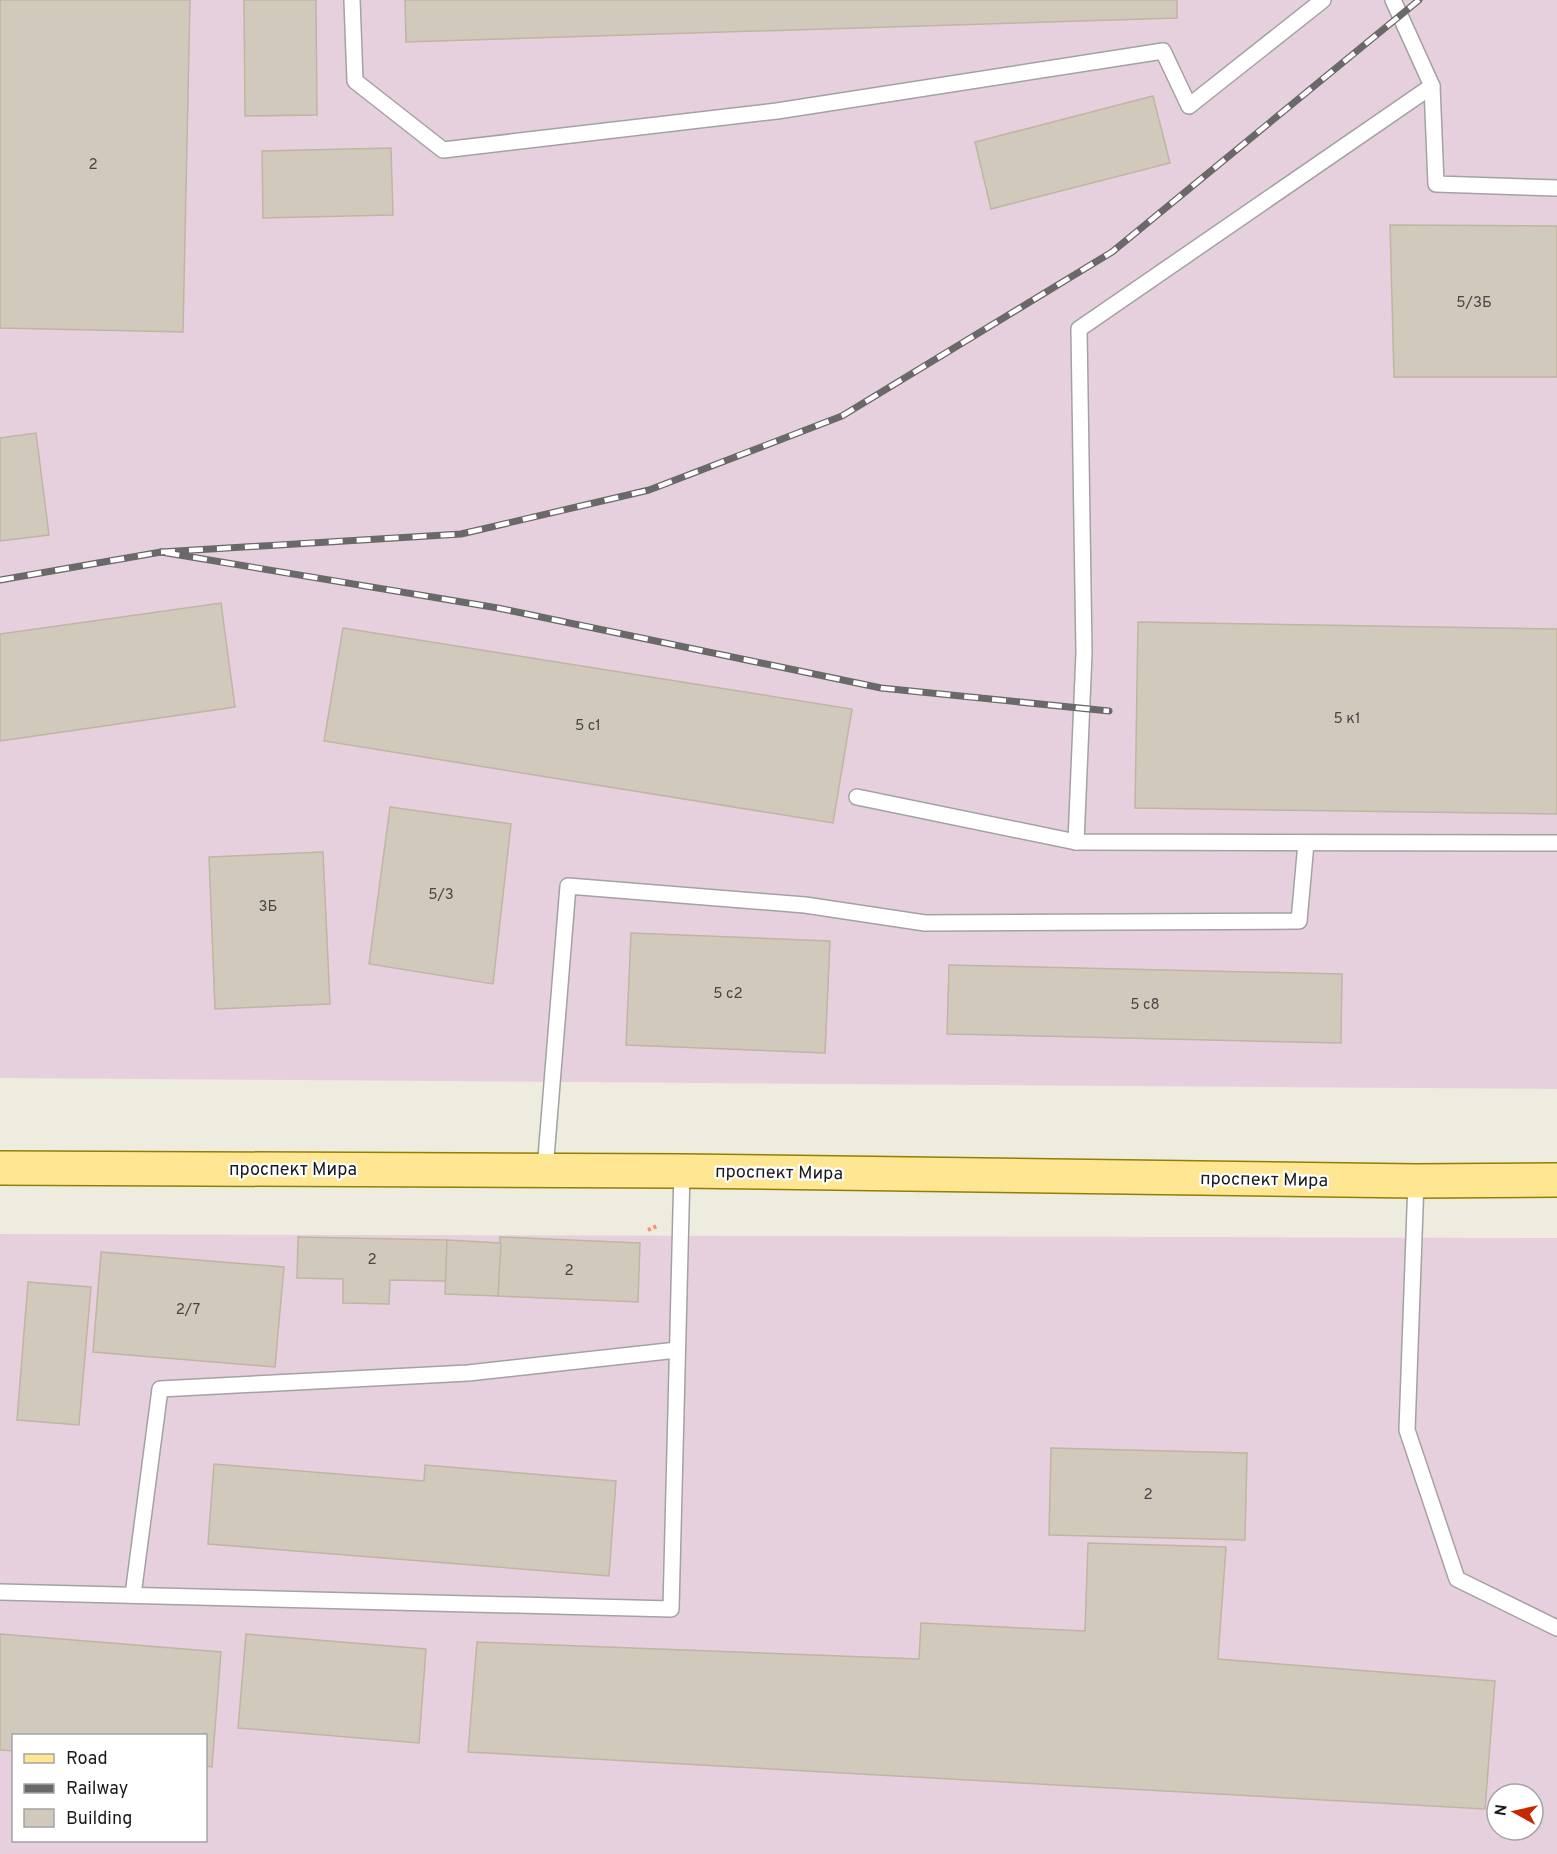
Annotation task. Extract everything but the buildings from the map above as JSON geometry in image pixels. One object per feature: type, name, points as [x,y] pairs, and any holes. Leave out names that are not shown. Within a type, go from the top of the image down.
[{"type":"main road","name":"проспект Мира","points":[[0,1168],[682,1171],[1416,1181],[1557,1180]]},
{"type":"lane","points":[[352,0],[355,81],[443,150],[777,111],[1162,51],[1189,105],[1323,0]]},
{"type":"lane","points":[[1393,0],[1432,86],[1436,184],[1557,188]]},
{"type":"lane","points":[[1076,842],[1084,653],[1079,329],[1432,86]]},
{"type":"lane","points":[[857,797],[1076,842],[1557,843]]},
{"type":"lane","points":[[545,1170],[567,886],[805,905],[925,923],[1299,921],[1306,843]]},
{"type":"lane","points":[[0,1592],[671,1609],[682,1171]]},
{"type":"lane","points":[[1416,1181],[1407,1430],[1457,1579],[1557,1629]]},
{"type":"lane","points":[[133,1595],[160,1389],[468,1373],[677,1350]]},
{"type":"shaded area","points":[[0,0],[1557,0],[1557,1089],[0,1078]]},
{"type":"shaded area","points":[[0,1234],[1557,1238],[1557,1854],[0,1854]]},
{"type":"railway","points":[[161,552],[461,534],[649,490],[842,416],[1112,252],[1419,0]]},
{"type":"railway","points":[[0,580],[161,552],[498,608],[881,688],[1109,711]]}]
